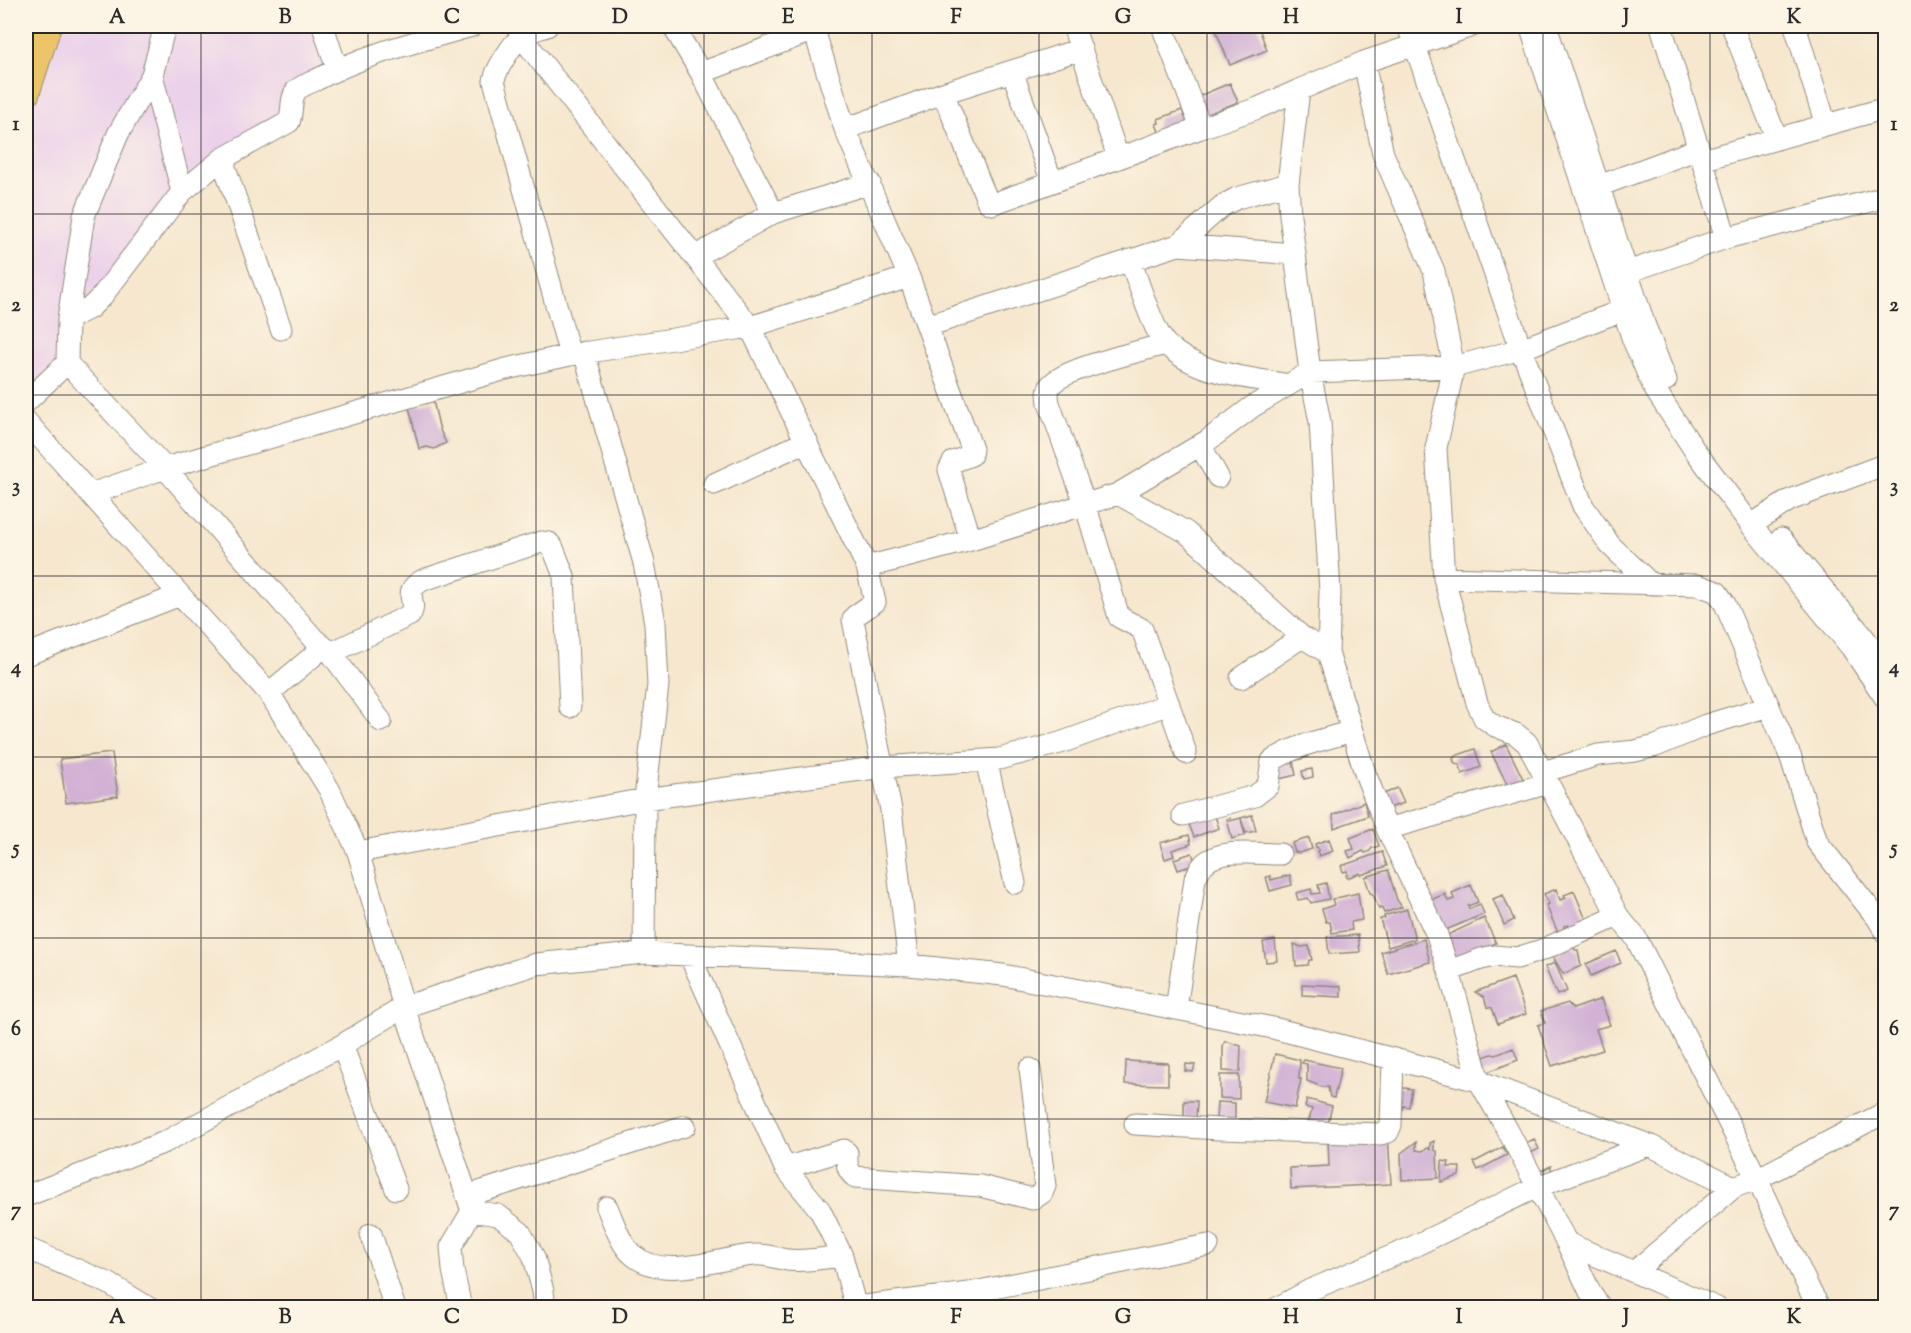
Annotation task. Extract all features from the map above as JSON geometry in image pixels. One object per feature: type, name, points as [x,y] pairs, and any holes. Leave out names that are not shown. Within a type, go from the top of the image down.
[{"type":"main road","points":[[26,94],[48,26]]},
{"type":"street","points":[[165,26],[152,75],[118,134],[84,216],[68,319],[67,363],[165,468],[314,639],[327,650],[381,721]]},
{"type":"street","points":[[323,26],[336,69]]},
{"type":"street","points":[[68,319],[90,308],[102,296],[182,192],[222,159],[290,122],[293,99],[297,90],[336,69],[384,51],[472,26]]},
{"type":"street","points":[[519,31],[547,26]]},
{"type":"street","points":[[673,26],[701,73],[773,213]]},
{"type":"street","points":[[1073,26],[1118,157]]},
{"type":"street","points":[[1162,26],[1201,128]]},
{"type":"street","points":[[943,93],[988,202],[992,204],[1258,108],[1364,62],[1411,35],[1472,26]]},
{"type":"street","points":[[1530,26],[1620,274],[1630,307],[1633,340],[1654,388],[1693,448],[1862,635],[1886,667]]},
{"type":"street","points":[[1546,26],[1599,186],[1620,274]]},
{"type":"street","points":[[1661,26],[1726,238]]},
{"type":"street","points":[[1732,26],[1776,139]]},
{"type":"street","points":[[1795,26],[1826,125]]},
{"type":"street","points":[[701,73],[820,28],[845,129],[909,277],[972,449],[970,455],[953,462],[949,470],[971,540]]},
{"type":"street","points":[[519,31],[564,92],[750,327],[867,567],[875,602],[855,616],[853,620],[891,810],[909,965]]},
{"type":"street","points":[[519,31],[494,75],[494,81],[644,563],[655,623],[658,685],[645,799],[644,953]]},
{"type":"street","points":[[1411,35],[1521,349],[1583,506],[1610,545],[1651,584]]},
{"type":"street","points":[[845,129],[943,93],[1081,49]]},
{"type":"street","points":[[1364,62],[1383,154],[1434,271],[1454,367],[1436,448],[1444,578],[1477,703],[1484,718],[1527,742],[1618,916],[1636,938],[1820,1308]]},
{"type":"street","points":[[1012,71],[1052,182]]},
{"type":"street","points":[[152,75],[182,192]]},
{"type":"street","points":[[1299,90],[1288,184],[1295,254],[1320,422],[1330,592],[1328,653],[1365,773],[1387,829],[1437,935],[1449,970],[1479,1081],[1507,1129],[1600,1308]]},
{"type":"street","points":[[1599,186],[1700,154],[1776,139],[1886,108]]},
{"type":"street","points":[[222,159],[281,329]]},
{"type":"street","points":[[696,256],[773,213],[870,183]]},
{"type":"street","points":[[1178,245],[1222,206],[1237,198],[1288,184]]},
{"type":"street","points":[[1620,274],[1726,238],[1886,197]]},
{"type":"street","points":[[927,326],[1178,245],[1295,254]]},
{"type":"street","points":[[1130,260],[1151,316],[1165,344],[1190,362],[1220,372],[1288,385]]},
{"type":"street","points":[[91,494],[165,468],[506,369],[577,353],[750,327],[909,277]]},
{"type":"street","points":[[867,567],[971,540],[1118,494],[1200,445],[1252,407],[1311,372],[1454,367],[1521,349],[1630,307]]},
{"type":"street","points":[[1165,344],[1070,373],[1052,384],[1048,392],[1049,403],[1085,504],[1119,617],[1142,629],[1186,753]]},
{"type":"street","points":[[26,402],[67,363]]},
{"type":"street","points":[[26,421],[269,693],[329,789],[358,852],[404,1008],[470,1203],[451,1247],[461,1308]]},
{"type":"street","points":[[714,484],[807,441]]},
{"type":"street","points":[[1200,445],[1218,477]]},
{"type":"street","points":[[1757,521],[1790,500],[1886,464]]},
{"type":"street","points":[[1118,494],[1186,532],[1302,637],[1328,653]]},
{"type":"street","points":[[1757,521],[1851,647],[1886,699]]},
{"type":"street","points":[[269,693],[327,650],[410,615],[412,611],[410,592],[414,585],[423,580],[541,542],[549,543],[553,548],[564,576],[570,707]]},
{"type":"street","points":[[1444,578],[1698,585],[1717,592],[1725,604],[1791,758],[1817,842],[1878,919],[1886,933]]},
{"type":"street","points":[[26,655],[180,595]]},
{"type":"street","points":[[1241,678],[1302,637]]},
{"type":"street","points":[[358,852],[645,799],[883,767],[999,759],[1060,743],[1169,704]]},
{"type":"street","points":[[1387,829],[1546,778],[1598,754],[1635,751],[1656,746],[1706,725],[1769,706]]},
{"type":"street","points":[[1183,815],[1255,796],[1268,786],[1272,761],[1287,752],[1352,731]]},
{"type":"street","points":[[986,760],[1015,884]]},
{"type":"street","points":[[1176,1009],[1195,879],[1203,864],[1215,856],[1226,854],[1280,854]]},
{"type":"street","points":[[1449,970],[1494,956],[1517,958],[1618,916]]},
{"type":"street","points":[[26,1196],[165,1142],[342,1045],[404,1008],[536,964],[644,953],[909,965],[1003,975],[1273,1028],[1479,1081],[1649,1145],[1734,1187]]},
{"type":"street","points":[[690,956],[785,1168],[820,1210],[842,1256],[856,1307],[969,1293],[1208,1245]]},
{"type":"street","points":[[342,1045],[396,1189]]},
{"type":"street","points":[[1135,1124],[1381,1134],[1388,1132],[1391,1125],[1393,1059]]},
{"type":"street","points":[[785,1168],[844,1150],[847,1166],[855,1176],[980,1186],[1032,1199],[1042,1193],[1045,1186],[1030,1069]]},
{"type":"street","points":[[1634,1272],[1734,1187],[1757,1179],[1886,1112]]},
{"type":"street","points":[[470,1203],[685,1126]]},
{"type":"street","points":[[1277,1308],[1310,1290],[1406,1250],[1537,1187],[1649,1145]]},
{"type":"street","points":[[470,1203],[498,1215],[520,1232],[534,1257],[545,1308]]},
{"type":"street","points":[[607,1207],[622,1240],[634,1256],[653,1265],[676,1268],[757,1255],[788,1260],[814,1260],[842,1256]]},
{"type":"street","points":[[371,1234],[395,1308]]},
{"type":"street","points":[[1567,1243],[1717,1308]]},
{"type":"street","points":[[26,1248],[108,1283],[149,1308]]},
{"type":"shaded area","points":[[48,26],[323,26],[337,69],[297,90],[292,115],[182,192],[68,319],[67,363],[26,402],[26,94]]},
{"type":"building","points":[[1214,26],[1258,26],[1267,50],[1230,65]]},
{"type":"building","points":[[1230,83],[1238,102],[1200,117],[1192,99]]},
{"type":"building","points":[[1182,110],[1189,127],[1161,137],[1156,124],[1159,123],[1158,119]]},
{"type":"building","points":[[433,401],[440,430],[446,443],[434,449],[427,447],[419,449],[409,407]]},
{"type":"building","points":[[1506,744],[1524,781],[1510,790],[1491,752]]},
{"type":"building","points":[[1475,749],[1481,767],[1462,774],[1460,765],[1455,764],[1453,759],[1455,756]]},
{"type":"building","points":[[112,753],[118,796],[66,803],[60,759]]},
{"type":"building","points":[[1306,753],[1308,757],[1293,761],[1296,775],[1275,780],[1273,770]]},
{"type":"building","points":[[1312,769],[1313,777],[1304,779],[1302,771]]},
{"type":"building","points":[[1397,788],[1404,803],[1383,810],[1378,797]]},
{"type":"building","points":[[1364,802],[1368,816],[1334,828],[1333,815]]},
{"type":"building","points":[[1213,810],[1219,828],[1194,837],[1187,819]]},
{"type":"building","points":[[1252,815],[1256,831],[1246,833],[1241,819],[1245,835],[1232,839],[1227,819],[1230,818],[1230,821]]},
{"type":"building","points":[[1373,829],[1379,846],[1350,858],[1347,851],[1354,849],[1350,838]]},
{"type":"building","points":[[1189,835],[1191,844],[1172,850],[1174,856],[1165,859],[1160,843]]},
{"type":"building","points":[[1309,838],[1312,849],[1295,852],[1292,843]]},
{"type":"building","points":[[1329,839],[1333,851],[1319,856],[1317,851],[1319,850],[1315,844]]},
{"type":"building","points":[[1382,852],[1387,866],[1347,878],[1347,871],[1343,872],[1341,866]]},
{"type":"building","points":[[1192,853],[1196,864],[1178,870],[1174,859]]},
{"type":"building","points":[[1388,870],[1397,900],[1402,907],[1384,913],[1382,908],[1379,909],[1373,894],[1370,893],[1365,877]]},
{"type":"building","points":[[1290,875],[1292,885],[1270,891],[1266,877],[1270,876],[1271,880]]},
{"type":"building","points":[[1326,883],[1329,899],[1311,903],[1308,898],[1298,900],[1296,893],[1311,889],[1312,894],[1320,893],[1318,885]]},
{"type":"building","points":[[1471,885],[1478,902],[1468,906],[1469,909],[1480,904],[1484,914],[1441,932],[1428,901],[1445,894],[1448,901],[1454,899],[1452,893]]},
{"type":"building","points":[[1556,889],[1560,900],[1566,898],[1564,895],[1574,891],[1587,922],[1569,929],[1568,925],[1564,926],[1559,935],[1546,905],[1549,904],[1544,894]]},
{"type":"building","points":[[1358,893],[1362,920],[1351,922],[1352,930],[1332,933],[1330,922],[1326,922],[1322,909],[1334,905],[1332,899]]},
{"type":"building","points":[[1503,895],[1514,920],[1504,925],[1493,899]]},
{"type":"building","points":[[1407,909],[1415,939],[1388,947],[1380,919]]},
{"type":"building","points":[[1484,918],[1496,943],[1454,961],[1443,937]]},
{"type":"building","points":[[1358,935],[1360,952],[1329,954],[1327,937]]},
{"type":"building","points":[[1424,939],[1430,962],[1388,974],[1381,952]]},
{"type":"building","points":[[1275,940],[1277,961],[1266,962],[1263,942]]},
{"type":"building","points":[[1294,944],[1301,947],[1309,946],[1312,960],[1309,960],[1308,965],[1296,966]]},
{"type":"building","points":[[1572,945],[1575,950],[1578,950],[1581,966],[1563,974],[1553,957]]},
{"type":"building","points":[[1616,951],[1621,963],[1591,976],[1586,964]]},
{"type":"building","points":[[1555,963],[1567,991],[1557,995],[1545,967]]},
{"type":"building","points":[[1513,978],[1526,1014],[1498,1024],[1492,1008],[1487,1007],[1484,997],[1475,992]]},
{"type":"building","points":[[1302,984],[1341,986],[1341,997],[1302,995]]},
{"type":"building","points":[[1601,999],[1610,1025],[1596,1029],[1603,1050],[1552,1066],[1538,1025],[1545,1023],[1541,1011],[1568,1003],[1573,1009]]},
{"type":"building","points":[[1225,1041],[1241,1046],[1240,1072],[1223,1071]]},
{"type":"building","points":[[1513,1048],[1518,1060],[1480,1075],[1475,1060]]},
{"type":"building","points":[[1275,1054],[1300,1060],[1299,1079],[1301,1079],[1295,1108],[1264,1102]]},
{"type":"building","points":[[1304,1060],[1341,1068],[1334,1098],[1330,1097],[1328,1087],[1307,1081],[1307,1064],[1302,1063]]},
{"type":"building","points":[[1126,1061],[1168,1063],[1168,1085],[1125,1084]]},
{"type":"building","points":[[1186,1064],[1195,1065],[1193,1072],[1185,1071]]},
{"type":"building","points":[[1220,1075],[1239,1075],[1239,1099],[1220,1098]]},
{"type":"building","points":[[1396,1087],[1412,1089],[1409,1107],[1403,1106],[1403,1109],[1392,1107]]},
{"type":"building","points":[[1307,1099],[1332,1106],[1328,1123],[1308,1124],[1312,1109],[1305,1107]]},
{"type":"building","points":[[1184,1101],[1197,1101],[1196,1121],[1184,1121]]},
{"type":"building","points":[[1217,1102],[1235,1103],[1235,1123],[1216,1122]]},
{"type":"building","points":[[1388,1134],[1391,1184],[1291,1189],[1290,1168],[1329,1166],[1328,1138]]},
{"type":"building","points":[[1534,1139],[1539,1149],[1523,1157],[1518,1147]]},
{"type":"building","points":[[1434,1141],[1434,1150],[1437,1151],[1438,1178],[1402,1180],[1401,1153],[1416,1142],[1416,1150],[1422,1151],[1428,1148],[1430,1150],[1430,1143]]},
{"type":"building","points":[[1503,1147],[1507,1155],[1478,1170],[1474,1162]]},
{"type":"building","points":[[1442,1161],[1449,1162],[1448,1167],[1460,1167],[1459,1176],[1441,1182]]},
{"type":"building","points":[[1551,1166],[1551,1172],[1537,1181],[1532,1175]]}]
